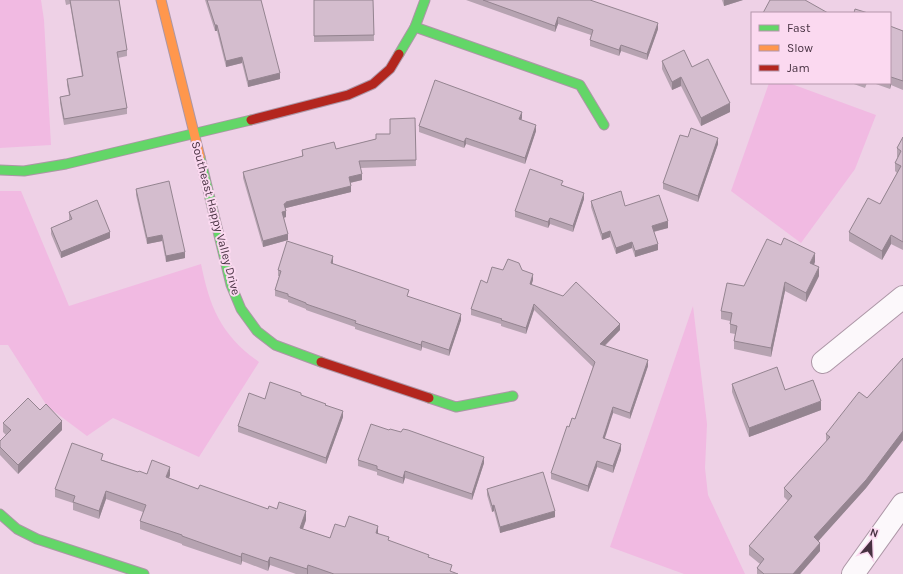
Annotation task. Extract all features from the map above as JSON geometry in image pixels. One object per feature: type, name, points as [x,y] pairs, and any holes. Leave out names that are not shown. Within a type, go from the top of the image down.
[{"type":"street","name":"Southeast Happy Valley Drive","points":[[161,0],[231,285],[241,309],[257,330],[275,345],[456,407],[512,396]]},
{"type":"street","points":[[0,170],[24,171],[66,164],[194,134],[348,95],[373,84],[390,69],[415,27],[425,0]]},
{"type":"street","points":[[415,27],[580,84],[604,125]]},
{"type":"street","points":[[823,362],[903,297]]},
{"type":"street","points":[[853,574],[903,504]]},
{"type":"street","points":[[0,514],[17,529],[37,539],[144,574]]},
{"type":"shaded area","points":[[0,0],[41,0],[44,20],[51,145],[0,148]]},
{"type":"shaded area","points":[[769,84],[792,84],[876,115],[855,169],[801,243],[731,191]]},
{"type":"shaded area","points":[[0,191],[21,191],[69,306],[201,264],[213,307],[226,331],[246,352],[259,362],[199,457],[113,418],[87,436],[47,406],[8,345],[0,345]]},
{"type":"shaded area","points":[[693,306],[707,424],[705,468],[708,495],[745,574],[684,574],[610,547]]},
{"type":"building","points":[[70,0],[119,0],[127,50],[117,52],[127,108],[64,119],[60,97],[70,95],[67,79],[83,76]]},
{"type":"building","points":[[207,0],[261,0],[280,73],[248,81],[242,57],[226,61],[217,25],[215,25]]},
{"type":"building","points":[[314,0],[373,0],[374,35],[314,36]]},
{"type":"building","points":[[483,0],[590,0],[658,23],[647,54],[621,45],[619,50],[590,40],[593,30],[558,17],[555,26]]},
{"type":"building","points":[[770,0],[805,0],[826,12],[764,12]]},
{"type":"building","points":[[855,9],[865,12],[854,12]]},
{"type":"building","points":[[891,26],[903,31],[903,81],[891,77]]},
{"type":"building","points":[[684,50],[692,67],[708,59],[730,103],[701,118],[681,77],[672,82],[662,61]]},
{"type":"building","points":[[435,80],[522,112],[519,119],[536,125],[525,158],[466,138],[464,142],[419,126]]},
{"type":"building","points":[[415,118],[416,160],[359,161],[362,174],[349,177],[351,186],[286,202],[284,204],[286,211],[282,212],[288,234],[263,241],[243,172],[303,156],[302,150],[334,142],[336,149],[376,139],[376,134],[390,134],[390,119]]},
{"type":"building","points":[[691,128],[718,138],[698,196],[663,183],[680,135],[688,137]]},
{"type":"building","points":[[903,137],[903,242],[891,235],[882,251],[849,232],[868,198],[880,204],[901,166],[895,163],[901,151],[897,148]]},
{"type":"building","points":[[530,169],[563,181],[561,185],[584,193],[573,226],[550,218],[548,222],[515,211]]},
{"type":"building","points":[[169,181],[185,252],[166,256],[162,235],[147,238],[136,189]]},
{"type":"building","points":[[621,191],[625,206],[659,195],[668,221],[652,226],[658,244],[635,251],[632,242],[616,248],[610,231],[602,234],[591,201]]},
{"type":"building","points":[[97,200],[110,232],[61,252],[51,228],[72,219],[69,212]]},
{"type":"building","points":[[784,238],[815,253],[810,263],[819,267],[806,293],[785,282],[771,348],[734,341],[737,326],[730,324],[732,313],[721,311],[727,283],[744,286],[767,239],[781,245]]},
{"type":"building","points":[[287,241],[333,256],[331,263],[409,290],[407,296],[461,314],[449,350],[422,341],[421,345],[355,323],[356,321],[306,304],[288,296],[288,294],[275,290],[281,271],[278,270]]},
{"type":"building","points":[[508,259],[519,263],[522,270],[533,274],[530,284],[563,296],[576,282],[620,324],[600,344],[648,360],[630,413],[613,407],[603,438],[621,444],[613,466],[597,461],[588,486],[551,473],[567,426],[569,427],[572,418],[575,419],[595,362],[534,304],[526,328],[471,309],[481,280],[487,283],[492,267],[503,270]]},
{"type":"building","points":[[903,358],[903,431],[866,480],[814,537],[820,543],[793,574],[764,574],[757,568],[764,559],[749,546],[792,496],[784,488],[830,437],[826,434],[859,392],[867,398]]},
{"type":"building","points":[[777,367],[785,390],[813,380],[821,401],[749,428],[732,384]]},
{"type":"building","points":[[270,382],[301,393],[301,395],[343,411],[326,458],[238,426],[249,393],[265,399]]},
{"type":"building","points":[[28,398],[40,410],[46,404],[62,421],[18,465],[0,447],[0,441],[11,430],[3,423]]},
{"type":"building","points":[[371,424],[401,432],[403,429],[408,430],[484,457],[472,494],[405,471],[403,478],[377,469],[377,466],[358,460]]},
{"type":"building","points":[[72,443],[103,454],[101,460],[138,472],[147,474],[152,460],[170,467],[166,477],[198,489],[200,485],[268,509],[269,506],[277,509],[279,502],[306,511],[300,528],[330,538],[335,524],[345,527],[349,516],[378,526],[376,533],[389,537],[388,540],[429,555],[428,557],[452,565],[450,571],[458,574],[334,574],[308,565],[307,569],[270,557],[268,562],[242,553],[241,557],[140,521],[146,505],[106,491],[99,511],[73,502],[75,496],[55,489]]},
{"type":"building","points":[[543,472],[555,511],[500,527],[494,505],[492,506],[487,489]]},
{"type":"traffic: fast","points":[[399,54],[415,27],[425,0]]},
{"type":"traffic: fast","points":[[415,27],[580,85],[604,125]]},
{"type":"traffic: fast","points":[[0,170],[24,171],[66,164],[251,120]]},
{"type":"traffic: fast","points":[[200,157],[231,285],[241,309],[257,331],[275,345],[321,362]]},
{"type":"traffic: fast","points":[[429,398],[456,407],[513,396]]},
{"type":"traffic: fast","points":[[0,514],[17,529],[37,539],[144,574]]},
{"type":"traffic: slow","points":[[161,0],[200,157]]},
{"type":"traffic: jam","points":[[251,120],[348,95],[373,84],[390,69],[399,54]]},
{"type":"traffic: jam","points":[[321,362],[429,398]]}]
